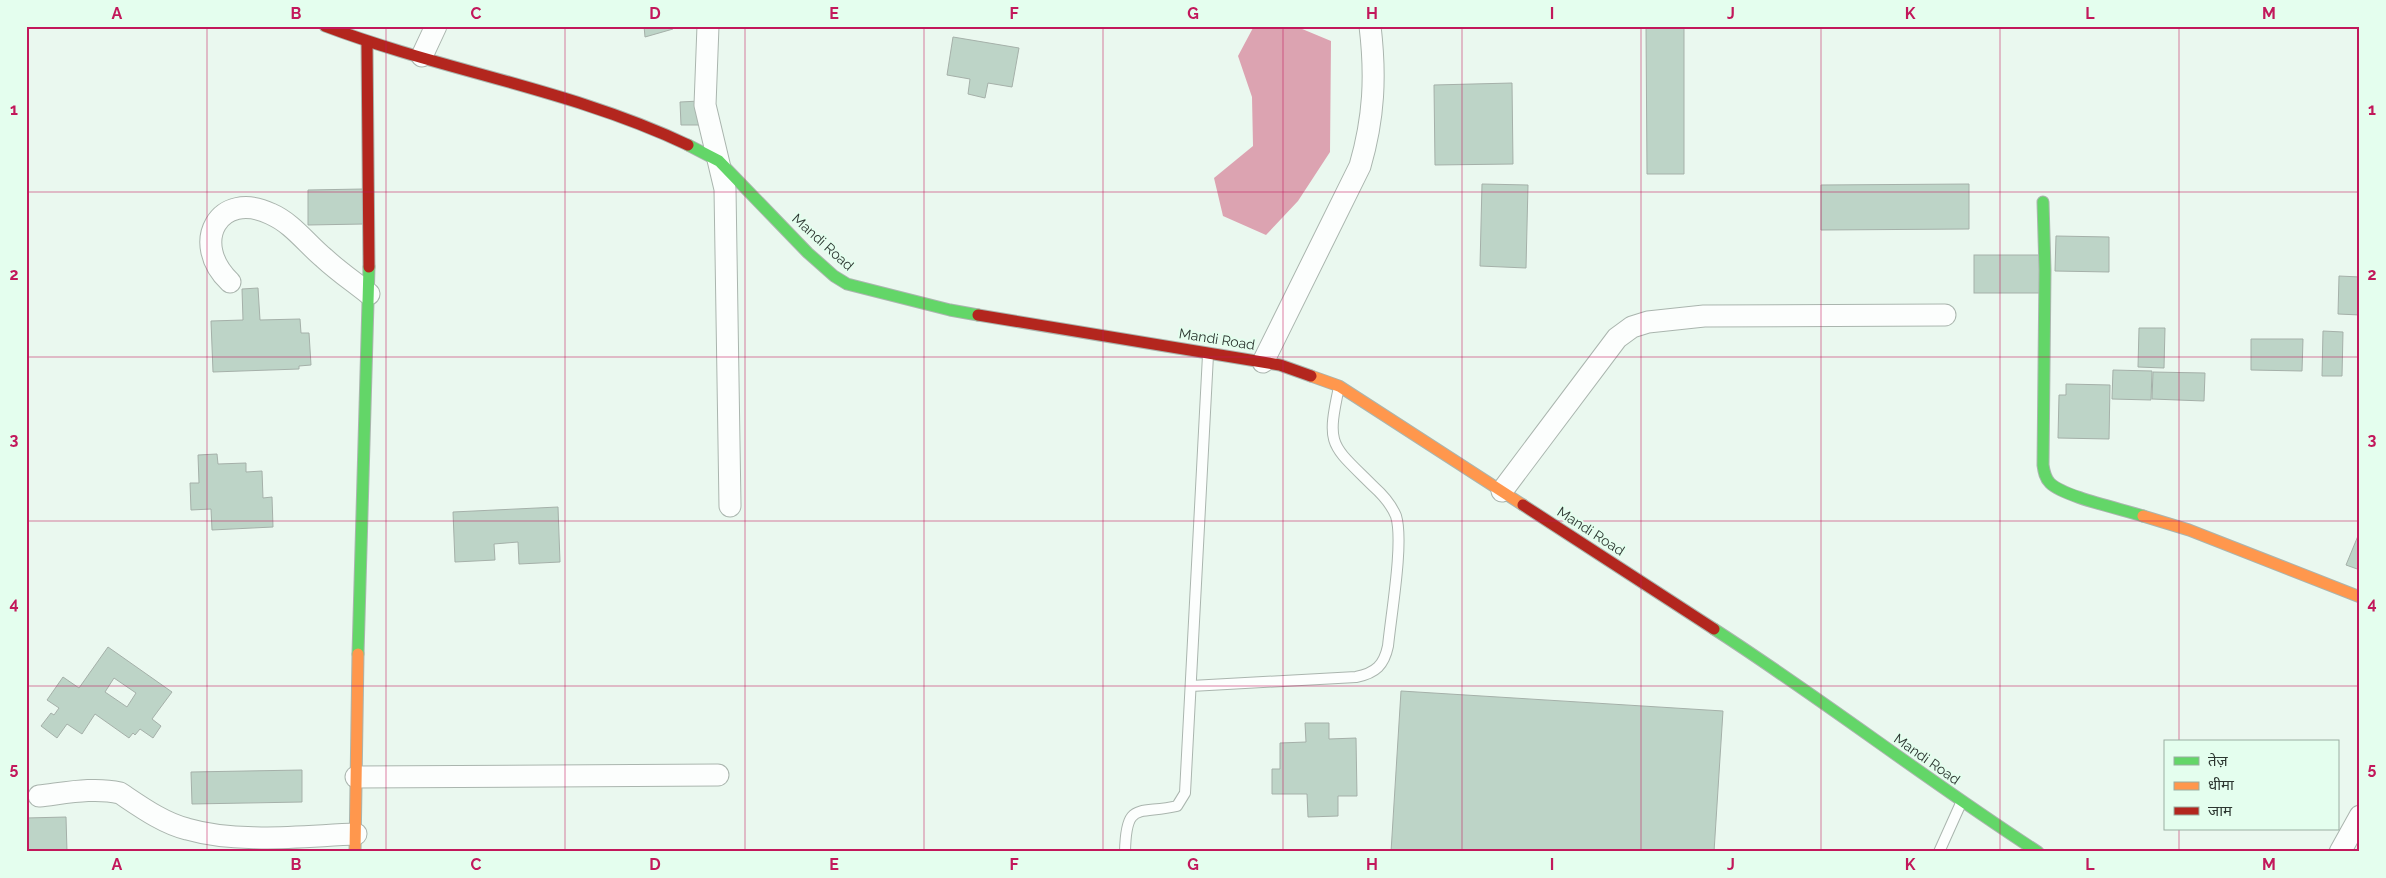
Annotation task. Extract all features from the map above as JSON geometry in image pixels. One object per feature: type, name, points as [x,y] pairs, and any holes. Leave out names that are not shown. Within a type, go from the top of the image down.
[{"type":"street","name":"Mandi Road","points":[[325,26],[367,42],[422,56],[617,116],[685,144],[719,161],[808,253],[834,276],[848,284],[950,310],[1263,362],[1301,371],[1339,386],[1754,655],[1961,802],[2038,852]]},
{"type":"street","points":[[422,56],[436,26]]},
{"type":"street","points":[[708,26],[705,105],[725,189],[730,506]]},
{"type":"street","points":[[1263,362],[1360,166],[1368,139],[1373,107],[1370,26]]},
{"type":"street","points":[[39,796],[92,790],[120,793],[163,819],[185,829],[205,833],[355,843],[369,294],[367,42]]},
{"type":"street","points":[[2043,202],[2045,270],[2043,465],[2046,480],[2052,486],[2066,492],[2189,530],[2360,597]]},
{"type":"street","points":[[230,282],[220,272],[212,254],[211,232],[217,222],[228,212],[242,208],[257,209],[283,220],[324,259],[369,294]]},
{"type":"street","points":[[1502,491],[1618,338],[1632,327],[1648,322],[1704,316],[1945,315]]},
{"type":"street","points":[[356,777],[718,775]]},
{"type":"street","points":[[2340,852],[2360,816]]},
{"type":"lane","points":[[1125,852],[1127,826],[1131,817],[1136,812],[1177,806],[1183,799],[1191,686],[1208,353]]},
{"type":"lane","points":[[1191,686],[1356,677],[1378,670],[1384,661],[1389,636],[1398,526],[1389,503],[1341,454],[1333,442],[1332,420],[1339,386]]},
{"type":"lane","points":[[1938,852],[1961,802]]},
{"type":"shaded area","points":[[1254,26],[1295,26],[1331,41],[1330,152],[1298,201],[1266,235],[1223,216],[1214,178],[1253,146],[1252,97],[1238,56]]},
{"type":"building","points":[[644,26],[672,26],[673,29],[645,37]]},
{"type":"building","points":[[1646,26],[1684,26],[1684,174],[1647,174]]},
{"type":"building","points":[[953,37],[1019,48],[1012,87],[988,83],[985,98],[968,94],[970,79],[947,75]]},
{"type":"building","points":[[1512,83],[1513,164],[1435,165],[1434,85]]},
{"type":"building","points":[[700,101],[701,125],[681,125],[680,102]]},
{"type":"building","points":[[1482,184],[1528,185],[1526,268],[1480,266]]},
{"type":"building","points":[[1969,184],[1969,229],[1821,230],[1821,185]]},
{"type":"building","points":[[363,189],[364,224],[308,225],[308,190]]},
{"type":"building","points":[[2056,236],[2109,237],[2109,272],[2055,271]]},
{"type":"building","points":[[1974,255],[2041,255],[2041,293],[1974,293]]},
{"type":"building","points":[[2339,276],[2360,277],[2360,315],[2338,314]]},
{"type":"building","points":[[258,288],[260,320],[300,319],[301,333],[309,333],[311,365],[299,366],[299,369],[213,372],[211,321],[243,320],[242,289]]},
{"type":"building","points":[[2139,328],[2165,328],[2164,368],[2138,367]]},
{"type":"building","points":[[2323,331],[2343,332],[2342,376],[2322,376]]},
{"type":"building","points":[[2358,337],[2360,337],[2360,377],[2359,377]]},
{"type":"building","points":[[2251,339],[2303,339],[2302,371],[2251,370]]},
{"type":"building","points":[[2113,370],[2152,371],[2151,400],[2112,399]]},
{"type":"building","points":[[2153,372],[2205,373],[2204,401],[2152,399]]},
{"type":"building","points":[[2066,384],[2110,385],[2109,439],[2058,438],[2059,395],[2066,395]]},
{"type":"building","points":[[217,454],[218,464],[246,463],[246,472],[262,471],[263,498],[272,497],[273,527],[212,530],[211,509],[191,510],[190,483],[199,483],[198,455]]},
{"type":"building","points":[[558,507],[560,562],[519,564],[518,542],[494,544],[495,560],[455,562],[453,512]]},
{"type":"building","points":[[2360,531],[2360,570],[2346,565]]},
{"type":"building","points":[[108,647],[172,692],[152,719],[161,726],[153,738],[140,729],[129,738],[95,714],[82,734],[67,724],[57,738],[41,726],[51,713],[54,715],[59,708],[47,700],[63,677],[79,688]],"holes":[[[114,678],[136,693],[127,707],[105,692]]]},
{"type":"building","points":[[1401,691],[1723,711],[1714,852],[1391,852]]},
{"type":"building","points":[[1305,723],[1329,723],[1329,739],[1356,738],[1357,796],[1338,796],[1338,816],[1308,817],[1307,794],[1272,794],[1272,769],[1280,769],[1280,743],[1306,742]]},
{"type":"building","points":[[302,770],[302,802],[192,804],[191,772]]},
{"type":"building","points":[[66,817],[67,852],[26,852],[26,818]]},
{"type":"traffic: fast","points":[[688,145],[719,161],[808,253],[834,276],[847,284],[950,310],[978,315]]},
{"type":"traffic: fast","points":[[2043,202],[2045,270],[2043,465],[2045,475],[2050,483],[2067,493],[2143,516]]},
{"type":"traffic: fast","points":[[358,654],[369,267]]},
{"type":"traffic: fast","points":[[1714,629],[2038,852]]},
{"type":"traffic: slow","points":[[1311,376],[1339,386],[1523,505]]},
{"type":"traffic: slow","points":[[2143,516],[2189,530],[2360,597]]},
{"type":"traffic: slow","points":[[355,852],[358,654]]},
{"type":"traffic: jam","points":[[325,26],[370,42],[600,110],[688,145]]},
{"type":"traffic: jam","points":[[367,42],[369,267]]},
{"type":"traffic: jam","points":[[978,315],[1280,365],[1311,376]]},
{"type":"traffic: jam","points":[[1523,505],[1714,629]]}]
